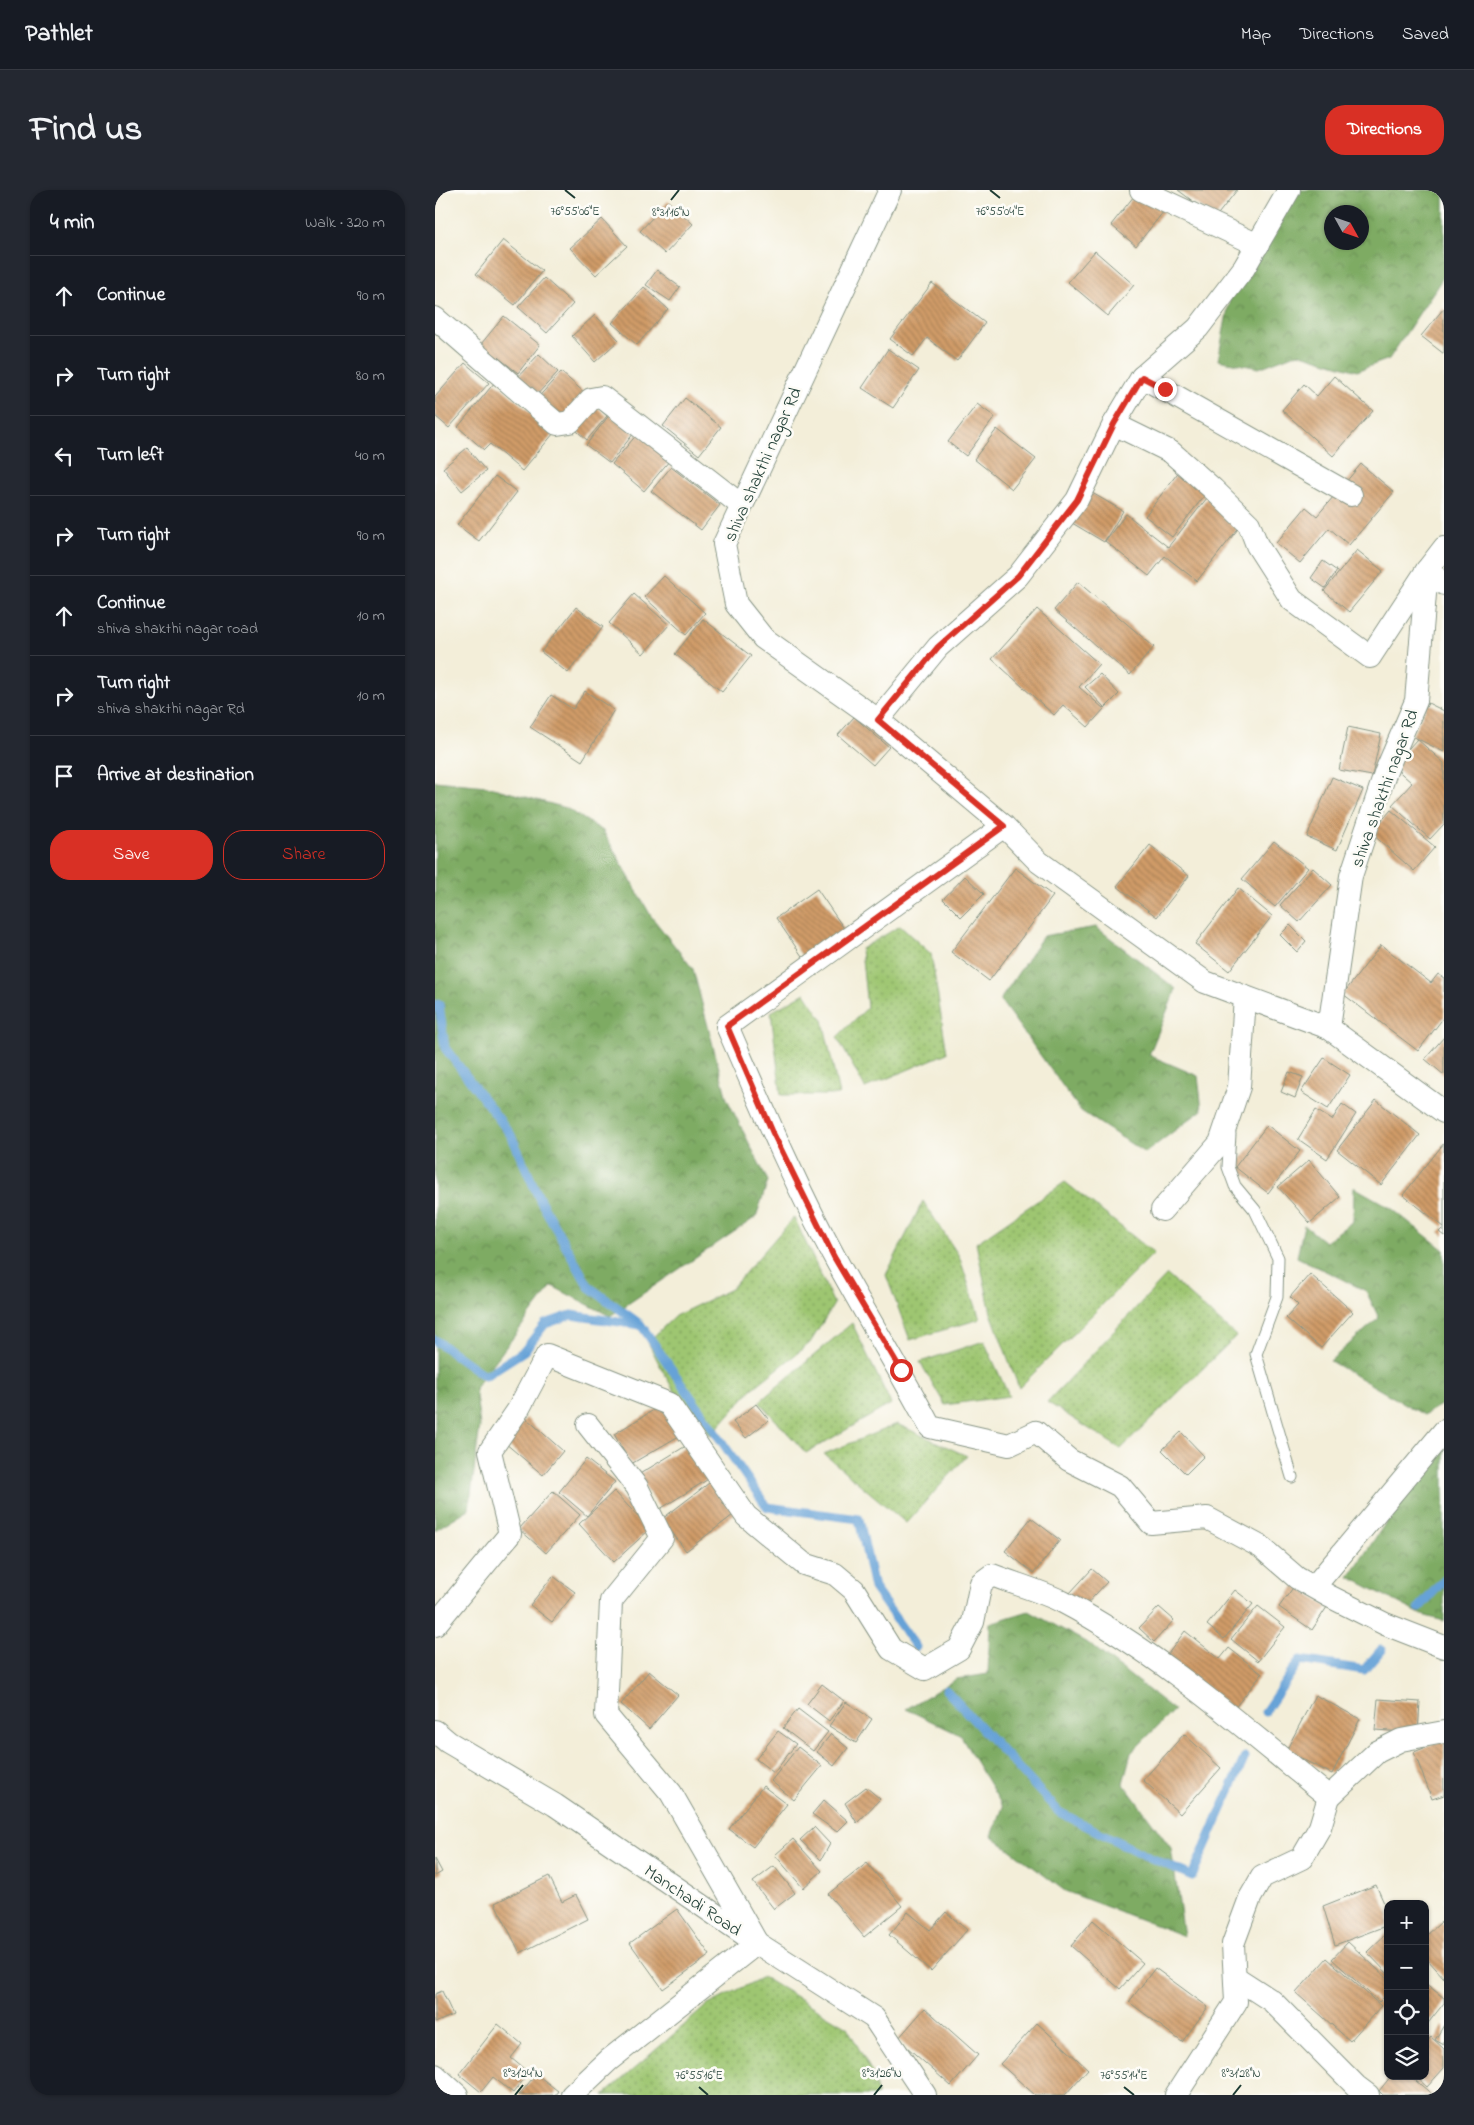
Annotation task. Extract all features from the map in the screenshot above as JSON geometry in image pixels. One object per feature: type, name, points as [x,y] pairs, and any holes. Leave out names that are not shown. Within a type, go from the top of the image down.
[{"type":"street","name":"shiva shakthi nagar Rd","points":[[890,190],[724,544],[737,604],[763,638],[878,720],[1004,826],[1039,862],[1205,982],[1329,1028],[1444,1112]]},
{"type":"street","points":[[1141,190],[1258,245]]},
{"type":"street","points":[[878,720],[938,647],[1018,576],[1077,500],[1114,424],[1142,377],[1197,328],[1244,268],[1289,190]]},
{"type":"street","points":[[435,318],[557,424],[570,422],[591,399],[602,397],[741,506]]},
{"type":"street","points":[[1142,377],[1351,495]]},
{"type":"street","points":[[1114,424],[1171,452],[1213,489],[1249,524],[1257,545],[1292,600],[1370,657],[1435,577],[1444,548]]},
{"type":"street","name":"shiva shakthi nagar Rd","points":[[1329,1028],[1351,876],[1386,771],[1416,701],[1435,577]]},
{"type":"street","points":[[1004,826],[727,1026],[773,1133],[834,1257],[901,1370],[931,1427],[1009,1446],[1036,1432],[1069,1460],[1120,1486],[1151,1523],[1207,1518],[1261,1547],[1297,1578],[1385,1624],[1444,1647]]},
{"type":"street","points":[[1162,1210],[1220,1143],[1239,1087],[1245,997]]},
{"type":"street","points":[[435,1625],[510,1534],[490,1452],[518,1410],[547,1355],[669,1404],[746,1516],[804,1564],[835,1574],[854,1590],[891,1649],[925,1669],[959,1649],[973,1622],[981,1583],[992,1575],[1061,1601],[1139,1648],[1245,1728],[1329,1797]]},
{"type":"street","points":[[572,2095],[609,2060],[757,1944],[671,1793],[606,1715],[611,1601],[662,1538],[637,1487],[588,1424]]},
{"type":"street","points":[[1314,1587],[1444,1431]]},
{"type":"street","points":[[1177,2095],[1236,2002],[1233,1944],[1249,1898],[1262,1877],[1302,1858],[1320,1827],[1329,1797],[1377,1752],[1401,1740],[1444,1732]]},
{"type":"street","name":"Manchadi Road","points":[[439,1742],[555,1806],[757,1944],[778,1955],[874,2018],[925,2095]]},
{"type":"street","points":[[1235,1977],[1272,2001],[1356,2086],[1368,2095]]},
{"type":"street","points":[[435,2075],[457,2095]]},
{"type":"lane","points":[[1230,1115],[1228,1167],[1235,1186],[1255,1210],[1278,1258],[1277,1297],[1256,1354],[1291,1477]]},
{"type":"green space","points":[[1285,190],[1444,190],[1444,276],[1389,359],[1357,371],[1298,353],[1259,368],[1218,360],[1238,256],[1274,199]]},
{"type":"green space","points":[[435,781],[486,786],[566,808],[603,831],[651,916],[693,969],[727,1099],[768,1181],[756,1217],[610,1316],[552,1286],[475,1388],[480,1426],[469,1509],[435,1530]]},
{"type":"green space","points":[[900,926],[931,954],[947,1053],[865,1088],[837,1037],[867,1008],[861,949]]},
{"type":"green space","points":[[1096,927],[1176,989],[1149,1055],[1198,1076],[1202,1110],[1145,1153],[1081,1111],[1000,1000],[1043,936]]},
{"type":"green space","points":[[805,993],[823,1020],[839,1095],[781,1095],[771,1012]]},
{"type":"green space","points":[[1065,1182],[1154,1253],[1019,1388],[991,1313],[976,1243]]},
{"type":"green space","points":[[1354,1187],[1391,1208],[1444,1250],[1444,1403],[1424,1415],[1330,1361],[1379,1318],[1366,1291],[1297,1257],[1304,1225],[1325,1242],[1353,1221]]},
{"type":"green space","points":[[923,1201],[959,1256],[980,1319],[910,1340],[886,1275]]},
{"type":"green space","points":[[794,1217],[834,1304],[810,1343],[751,1390],[711,1435],[683,1404],[648,1342],[675,1316],[731,1289]]},
{"type":"green space","points":[[1167,1275],[1236,1336],[1121,1449],[1047,1402]]},
{"type":"green space","points":[[852,1323],[891,1404],[806,1453],[759,1402]]},
{"type":"green space","points":[[984,1341],[1009,1396],[945,1405],[920,1362]]},
{"type":"green space","points":[[897,1424],[967,1456],[906,1523],[824,1454]]},
{"type":"green space","points":[[1444,1449],[1444,1621],[1422,1615],[1349,1577],[1397,1506]]},
{"type":"green space","points":[[1029,1611],[1091,1645],[1174,1710],[1131,1753],[1123,1783],[1171,1848],[1184,1936],[1065,1891],[992,1836],[1003,1807],[960,1735],[906,1709],[956,1679],[988,1674],[990,1623]]},
{"type":"green space","points":[[763,1977],[847,2027],[875,2078],[877,2095],[604,2095],[706,2006]]},
{"type":"building","points":[[1178,190],[1237,190],[1215,218]]},
{"type":"building","points":[[1138,191],[1164,211],[1136,246],[1111,225]]},
{"type":"building","points":[[668,201],[693,224],[665,254],[640,231]]},
{"type":"building","points":[[602,219],[627,246],[596,275],[570,248]]},
{"type":"building","points":[[503,240],[542,271],[515,305],[476,274]]},
{"type":"building","points":[[1095,251],[1134,285],[1108,316],[1068,282]]},
{"type":"building","points":[[657,270],[680,287],[670,301],[646,285]]},
{"type":"building","points":[[544,278],[573,304],[547,333],[518,307]]},
{"type":"building","points":[[932,283],[985,323],[957,361],[927,338],[913,356],[890,339]]},
{"type":"building","points":[[644,287],[668,309],[637,345],[612,323]]},
{"type":"building","points":[[1444,308],[1444,354],[1421,336]]},
{"type":"building","points":[[595,315],[619,340],[595,362],[572,336]]},
{"type":"building","points":[[504,316],[540,345],[518,373],[481,344]]},
{"type":"building","points":[[888,349],[919,370],[893,408],[862,388]]},
{"type":"building","points":[[539,354],[558,372],[534,398],[515,380]]},
{"type":"building","points":[[465,363],[489,383],[449,428],[435,416],[435,397]]},
{"type":"building","points":[[561,372],[587,395],[561,425],[534,402]]},
{"type":"building","points":[[1334,376],[1373,411],[1333,456],[1282,410],[1304,384],[1317,396]]},
{"type":"building","points":[[495,382],[554,433],[522,471],[490,444],[484,450],[458,427]]},
{"type":"building","points":[[685,398],[721,427],[699,455],[663,426]]},
{"type":"building","points":[[590,401],[607,416],[587,440],[570,425]]},
{"type":"building","points":[[977,404],[995,417],[966,456],[948,442]]},
{"type":"building","points":[[610,414],[634,433],[610,463],[586,445]]},
{"type":"building","points":[[997,429],[1036,459],[1012,489],[974,459]]},
{"type":"building","points":[[638,433],[670,460],[644,491],[612,464]]},
{"type":"building","points":[[467,448],[486,471],[462,491],[443,468]]},
{"type":"building","points":[[1361,464],[1394,492],[1349,545],[1329,528],[1300,563],[1276,543],[1306,507],[1317,516]]},
{"type":"building","points":[[671,467],[720,505],[701,530],[651,491]]},
{"type":"building","points":[[1180,470],[1208,491],[1172,537],[1145,516]]},
{"type":"building","points":[[495,476],[517,492],[479,541],[457,525]]},
{"type":"building","points":[[1075,483],[1123,511],[1104,542],[1057,514]]},
{"type":"building","points":[[1207,498],[1241,525],[1197,581],[1165,556],[1149,576],[1105,541],[1126,514],[1168,547]]},
{"type":"building","points":[[1357,550],[1383,571],[1349,612],[1324,591]]},
{"type":"building","points":[[1323,561],[1337,571],[1325,588],[1311,578]]},
{"type":"building","points":[[664,576],[705,613],[686,635],[644,597]]},
{"type":"building","points":[[1078,582],[1154,647],[1130,675],[1054,610]]},
{"type":"building","points":[[634,594],[669,625],[643,654],[609,623]]},
{"type":"building","points":[[576,607],[603,627],[568,673],[541,652]]},
{"type":"building","points":[[1037,609],[1099,664],[1079,687],[1104,709],[1088,727],[1063,705],[1054,715],[992,659]]},
{"type":"building","points":[[703,619],[751,656],[722,692],[675,654]]},
{"type":"building","points":[[1100,674],[1119,694],[1105,708],[1085,687]]},
{"type":"building","points":[[585,691],[614,710],[582,761],[530,727],[551,695],[573,709]]},
{"type":"building","points":[[1428,703],[1444,711],[1444,752],[1412,736]]},
{"type":"building","points":[[854,717],[889,747],[873,765],[838,735]]},
{"type":"building","points":[[1348,727],[1381,734],[1372,776],[1339,770]]},
{"type":"building","points":[[1417,739],[1444,763],[1444,824],[1430,839],[1392,805],[1412,783],[1393,766]]},
{"type":"building","points":[[1332,777],[1363,790],[1337,850],[1307,837]]},
{"type":"building","points":[[1391,810],[1435,847],[1414,871],[1371,833]]},
{"type":"building","points":[[1274,841],[1308,868],[1275,907],[1242,879]]},
{"type":"building","points":[[1150,845],[1189,876],[1157,917],[1117,886]]},
{"type":"building","points":[[1015,868],[1053,896],[989,981],[951,952]]},
{"type":"building","points":[[1313,868],[1332,885],[1299,922],[1280,905]]},
{"type":"building","points":[[965,876],[984,894],[961,917],[943,899]]},
{"type":"building","points":[[1238,888],[1272,916],[1229,971],[1195,944]]},
{"type":"building","points":[[817,889],[847,933],[806,962],[776,918]]},
{"type":"building","points":[[1290,925],[1306,941],[1297,952],[1280,935]]},
{"type":"building","points":[[1381,945],[1431,983],[1438,974],[1444,978],[1444,1017],[1418,1051],[1343,994]]},
{"type":"building","points":[[1444,1037],[1444,1075],[1425,1059]]},
{"type":"building","points":[[1324,1058],[1350,1075],[1328,1109],[1301,1092]]},
{"type":"building","points":[[1289,1072],[1303,1077],[1295,1098],[1281,1092]]},
{"type":"building","points":[[1376,1100],[1420,1135],[1381,1185],[1337,1150]]},
{"type":"building","points":[[1342,1104],[1356,1114],[1327,1159],[1298,1139],[1316,1110],[1332,1120]]},
{"type":"building","points":[[1267,1125],[1300,1151],[1268,1193],[1235,1167]]},
{"type":"building","points":[[1444,1143],[1444,1227],[1403,1195]]},
{"type":"building","points":[[1309,1160],[1340,1197],[1310,1223],[1278,1187]]},
{"type":"building","points":[[1444,1227],[1444,1236],[1439,1232]]},
{"type":"building","points":[[1310,1274],[1353,1312],[1321,1348],[1286,1318],[1298,1305],[1290,1297]]},
{"type":"building","points":[[756,1404],[769,1420],[746,1438],[733,1422]]},
{"type":"building","points":[[662,1405],[679,1436],[631,1464],[614,1434]]},
{"type":"building","points":[[526,1418],[563,1451],[543,1475],[505,1443]]},
{"type":"building","points":[[1181,1432],[1204,1456],[1186,1474],[1162,1450]]},
{"type":"building","points":[[689,1444],[710,1478],[660,1509],[638,1475]]},
{"type":"building","points":[[586,1459],[615,1482],[587,1516],[559,1492]]},
{"type":"building","points":[[713,1480],[737,1512],[686,1551],[662,1519]]},
{"type":"building","points":[[553,1491],[580,1515],[546,1553],[519,1529]]},
{"type":"building","points":[[614,1491],[650,1529],[614,1562],[579,1524]]},
{"type":"building","points":[[1031,1518],[1060,1540],[1034,1573],[1005,1551]]},
{"type":"building","points":[[1092,1569],[1107,1582],[1084,1607],[1069,1594]]},
{"type":"building","points":[[553,1576],[575,1592],[552,1622],[530,1605]]},
{"type":"building","points":[[1295,1585],[1327,1607],[1312,1630],[1279,1607]]},
{"type":"building","points":[[1235,1590],[1253,1604],[1224,1639],[1207,1625]]},
{"type":"building","points":[[1258,1606],[1285,1627],[1258,1661],[1231,1639]]},
{"type":"building","points":[[1159,1607],[1174,1620],[1154,1642],[1139,1628]]},
{"type":"building","points":[[1185,1631],[1220,1659],[1229,1648],[1262,1674],[1233,1710],[1165,1658]]},
{"type":"building","points":[[649,1671],[678,1695],[649,1729],[621,1704]]},
{"type":"building","points":[[822,1684],[844,1701],[829,1721],[807,1704]]},
{"type":"building","points":[[1315,1695],[1360,1719],[1332,1774],[1286,1751]]},
{"type":"building","points":[[1378,1699],[1420,1702],[1418,1733],[1375,1730]]},
{"type":"building","points":[[846,1702],[872,1719],[856,1743],[829,1726]]},
{"type":"building","points":[[798,1709],[828,1732],[813,1751],[783,1728]]},
{"type":"building","points":[[778,1731],[796,1744],[774,1773],[756,1759]]},
{"type":"building","points":[[831,1734],[848,1748],[834,1766],[817,1752]]},
{"type":"building","points":[[1184,1734],[1221,1768],[1180,1814],[1143,1780]]},
{"type":"building","points":[[1444,1740],[1444,1795],[1432,1799],[1414,1752]]},
{"type":"building","points":[[798,1747],[822,1766],[794,1800],[771,1781]]},
{"type":"building","points":[[763,1786],[787,1804],[753,1847],[729,1829]]},
{"type":"building","points":[[866,1787],[880,1799],[857,1823],[845,1803]]},
{"type":"building","points":[[824,1800],[848,1821],[837,1832],[812,1814]]},
{"type":"building","points":[[814,1827],[830,1844],[821,1860],[800,1840]]},
{"type":"building","points":[[793,1839],[822,1871],[803,1888],[775,1855]]},
{"type":"building","points":[[435,1859],[442,1872],[435,1876]]},
{"type":"building","points":[[867,1863],[902,1906],[864,1937],[828,1894]]},
{"type":"building","points":[[774,1866],[795,1893],[774,1909],[753,1882]]},
{"type":"building","points":[[549,1876],[562,1902],[576,1895],[588,1919],[520,1953],[495,1903]]},
{"type":"building","points":[[1376,1885],[1384,1903],[1384,1927],[1335,1945],[1323,1906]]},
{"type":"building","points":[[677,1909],[710,1955],[663,1989],[630,1943]]},
{"type":"building","points":[[908,1912],[930,1930],[946,1912],[967,1930],[931,1971],[889,1935]]},
{"type":"building","points":[[1093,1920],[1143,1963],[1120,1989],[1071,1946]]},
{"type":"building","points":[[1441,1922],[1444,1925],[1444,1978],[1429,1961],[1429,1933]]},
{"type":"building","points":[[1384,1936],[1384,1970],[1367,1952]]},
{"type":"building","points":[[1348,1942],[1384,1975],[1384,1997],[1379,2002],[1332,1959]]},
{"type":"building","points":[[1327,1958],[1381,2006],[1350,2041],[1296,1993]]},
{"type":"building","points":[[1155,1968],[1208,2007],[1182,2042],[1129,2002]]},
{"type":"building","points":[[1429,1986],[1444,1998],[1444,2003],[1429,2022]]},
{"type":"building","points":[[442,1991],[453,2015],[435,2023],[435,1994]]},
{"type":"building","points":[[925,2008],[978,2055],[951,2086],[898,2039]]},
{"type":"building","points":[[1037,2023],[1088,2069],[1065,2095],[1035,2095],[1000,2064]]},
{"type":"building","points":[[498,2024],[522,2044],[511,2058],[529,2073],[513,2093],[493,2077],[481,2092],[459,2074]]},
{"type":"building","points":[[1444,2025],[1444,2045],[1435,2040]]},
{"type":"building","points":[[1431,2037],[1444,2049],[1444,2068],[1427,2087],[1419,2080],[1429,2080],[1429,2039]]},
{"type":"building","points":[[536,2074],[558,2091],[555,2095],[519,2095]]},
{"type":"building","points":[[1388,2080],[1415,2080],[1433,2095],[1383,2095],[1379,2091]]},
{"type":"waterway","points":[[435,1005],[439,1004],[445,1048],[511,1135],[540,1200],[589,1287],[640,1324]]},
{"type":"waterway","points":[[435,1340],[485,1376],[524,1351],[545,1324],[571,1315],[641,1325],[767,1507],[859,1519],[874,1588],[916,1647]]},
{"type":"waterway","points":[[1419,1608],[1444,1580]]},
{"type":"waterway","points":[[1265,1712],[1300,1660],[1364,1670],[1381,1650]]},
{"type":"waterway","points":[[946,1690],[1059,1812],[1144,1855],[1192,1876],[1245,1757]]},
{"type":"route","points":[[901,1370],[834,1257],[773,1133],[727,1026],[1004,826],[878,720],[938,647],[1018,576],[1077,500],[1114,424],[1142,377],[1165,389]]}]
